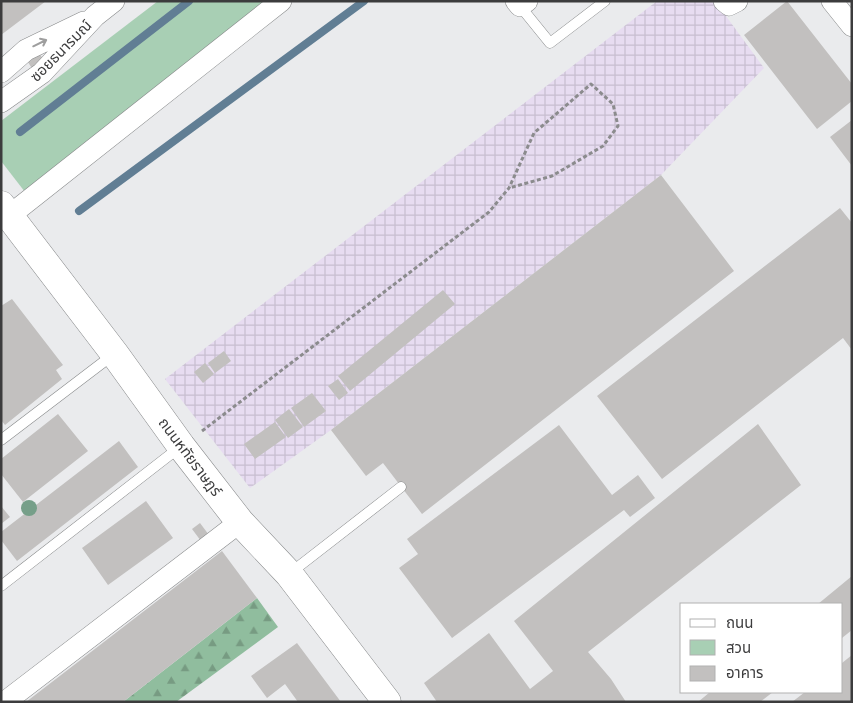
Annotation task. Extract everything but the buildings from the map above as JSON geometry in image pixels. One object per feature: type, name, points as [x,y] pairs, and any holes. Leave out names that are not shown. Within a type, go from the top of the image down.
[{"type":"main road","name":"ถนนหทัยราษฎร์","points":[[5,211],[114,354],[181,446],[240,522],[289,574],[382,700]]},
{"type":"street","points":[[5,211],[281,1]]},
{"type":"street","points":[[724,1],[729,5],[738,1]]},
{"type":"street","points":[[832,1],[852,26]]},
{"type":"street","name":"ซอยธนารมณ์","points":[[1,72],[26,50],[103,7]]},
{"type":"street","name":"ซอยธนารมณ์","points":[[1,102],[42,73],[103,7]]},
{"type":"street","points":[[5,702],[240,522]]},
{"type":"lane","points":[[521,3],[550,43],[605,1]]},
{"type":"lane","points":[[1,440],[114,354]]},
{"type":"lane","points":[[1,586],[181,446]]},
{"type":"lane","points":[[289,574],[401,487]]},
{"type":"path","points":[[181,446],[489,212],[508,188],[534,134],[591,84],[613,104],[618,126],[603,146],[552,176],[508,188]]},
{"type":"shaded area","points":[[657,1],[715,1],[764,68],[661,175],[331,430],[250,488],[165,379]]},
{"type":"green space","points":[[158,1],[278,1],[25,192],[1,161],[1,121]]},
{"type":"green space","points":[[257,598],[278,627],[176,702],[123,702]]},
{"type":"waterway","points":[[20,132],[189,1]]},
{"type":"waterway","points":[[79,211],[364,1]]}]
